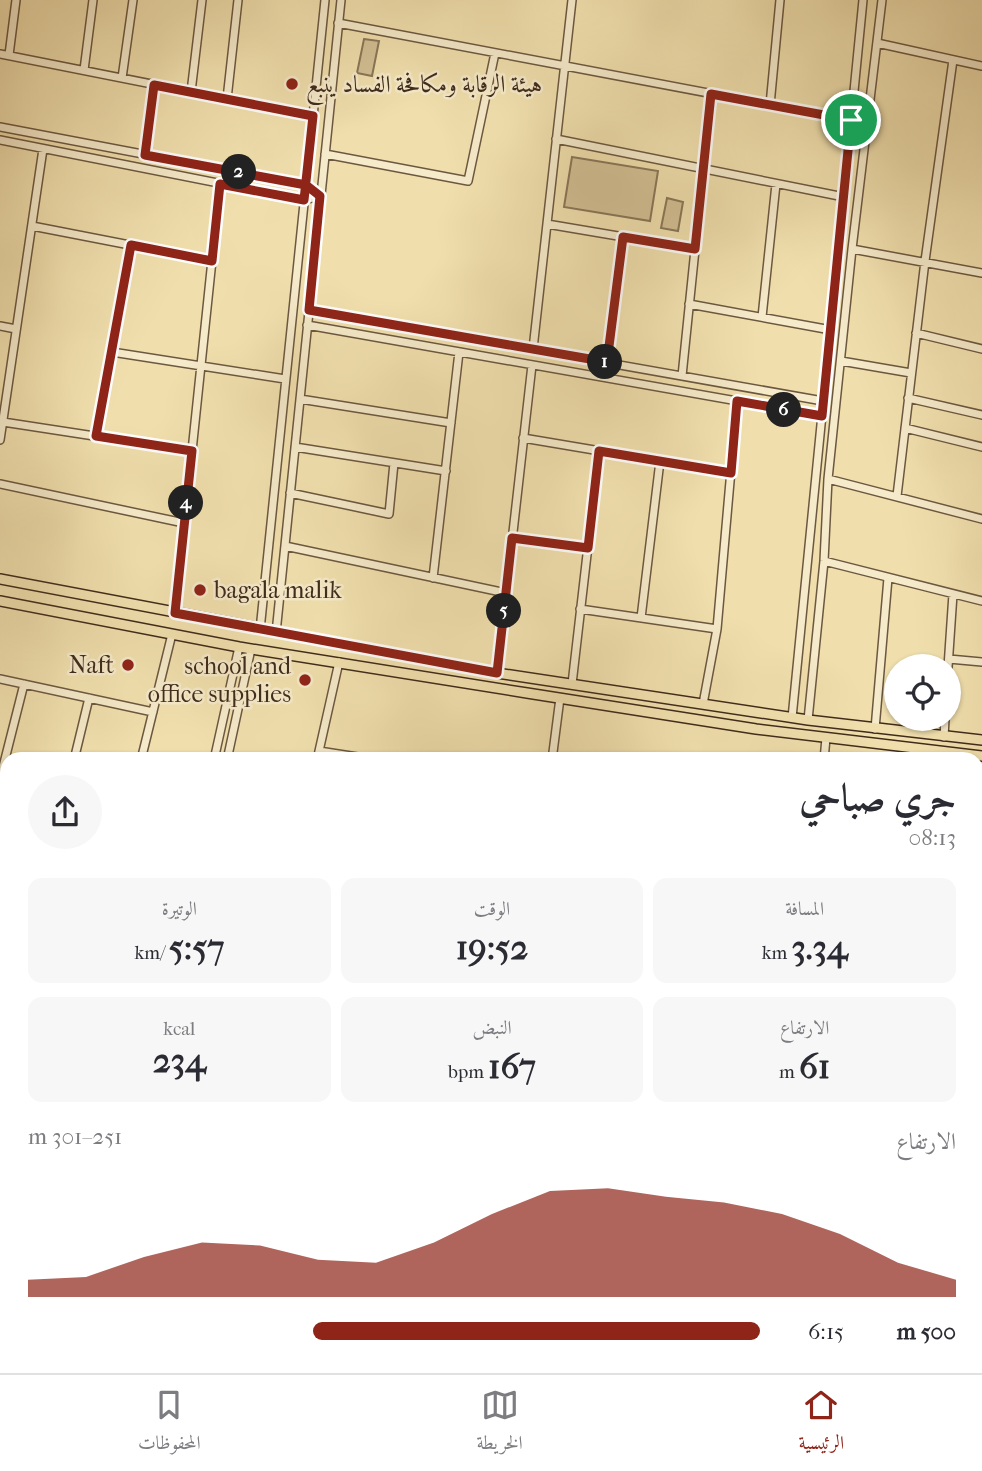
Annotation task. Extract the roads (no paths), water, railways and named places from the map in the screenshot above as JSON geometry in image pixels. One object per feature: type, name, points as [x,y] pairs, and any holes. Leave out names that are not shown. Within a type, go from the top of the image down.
[{"type":"main road","points":[[0,579],[497,673],[792,718],[982,740]]},
{"type":"main road","points":[[0,601],[251,649],[926,752]]},
{"type":"street","points":[[16,0],[4,55],[313,116]]},
{"type":"street","points":[[84,71],[93,0]]},
{"type":"street","points":[[122,78],[133,0]]},
{"type":"street","points":[[191,92],[202,0]]},
{"type":"street","points":[[227,99],[238,0]]},
{"type":"street","points":[[260,629],[325,0]]},
{"type":"street","points":[[276,633],[341,0]]},
{"type":"street","points":[[533,349],[572,0]]},
{"type":"street","points":[[770,105],[780,0]]},
{"type":"street","points":[[792,718],[863,0]]},
{"type":"street","points":[[808,720],[824,561],[828,479],[882,0]]},
{"type":"street","points":[[338,23],[851,120]]},
{"type":"street","points":[[877,43],[982,66]]},
{"type":"street","points":[[325,155],[468,181],[495,53]]},
{"type":"street","points":[[897,496],[925,261],[953,60]]},
{"type":"street","points":[[145,155],[154,85]]},
{"type":"street","points":[[682,376],[711,94]]},
{"type":"street","points":[[0,127],[306,185],[320,196]]},
{"type":"street","points":[[556,139],[844,197]]},
{"type":"street","points":[[0,140],[304,200],[320,196]]},
{"type":"street","points":[[0,440],[43,149]]},
{"type":"street","points":[[175,613],[220,184]]},
{"type":"street","points":[[762,317],[776,184]]},
{"type":"street","points":[[547,224],[695,249]]},
{"type":"street","points":[[32,226],[212,261]]},
{"type":"street","points":[[607,362],[623,237]]},
{"type":"street","points":[[96,436],[131,245]]},
{"type":"street","points":[[852,249],[982,273]]},
{"type":"street","points":[[689,304],[831,330]]},
{"type":"street","points":[[309,310],[824,401]]},
{"type":"street","points":[[307,325],[822,416]]},
{"type":"street","points":[[0,326],[16,329]]},
{"type":"street","points":[[916,333],[982,349]]},
{"type":"street","points":[[112,352],[285,379]]},
{"type":"street","points":[[433,578],[460,352]]},
{"type":"street","points":[[841,361],[911,373]]},
{"type":"street","points":[[497,673],[532,365]]},
{"type":"street","points":[[644,385],[647,369]]},
{"type":"street","points":[[908,398],[982,415]]},
{"type":"street","points":[[300,399],[451,423]]},
{"type":"street","points":[[703,704],[717,629],[737,401]]},
{"type":"street","points":[[3,422],[192,451]]},
{"type":"street","points":[[905,428],[982,447]]},
{"type":"street","points":[[523,439],[731,473]]},
{"type":"street","points":[[295,447],[446,471]]},
{"type":"street","points":[[572,684],[599,451]]},
{"type":"street","points":[[641,618],[660,461]]},
{"type":"street","points":[[290,494],[389,514],[394,463]]},
{"type":"street","points":[[828,479],[982,519]]},
{"type":"street","points":[[0,484],[184,523]]},
{"type":"street","points":[[512,538],[588,548]]},
{"type":"street","points":[[285,547],[506,593]]},
{"type":"street","points":[[824,561],[982,601]]},
{"type":"street","points":[[875,729],[887,578]]},
{"type":"street","points":[[950,654],[953,594]]},
{"type":"street","points":[[580,609],[717,629]]},
{"type":"street","points":[[143,752],[172,634]]},
{"type":"street","points":[[216,752],[239,647]]},
{"type":"street","points":[[229,752],[251,649]]},
{"type":"street","points":[[325,752],[319,751],[339,662]]},
{"type":"street","points":[[961,663],[982,662]]},
{"type":"street","points":[[0,679],[153,712]]},
{"type":"street","points":[[7,752],[24,684]]},
{"type":"street","points":[[76,752],[89,698]]},
{"type":"street","points":[[553,752],[560,698]]},
{"type":"street","points":[[944,731],[944,737]]},
{"type":"street","points":[[825,752],[826,738]]},
{"type":"place","name":"هيئة الرقابة ومكافحة الفساد ينبع","points":[[292,84]]},
{"type":"place","name":"bagala malik","points":[[200,590]]},
{"type":"place","name":"Naft","points":[[128,665]]},
{"type":"place","name":"school and office supplies","points":[[305,680]]}]
